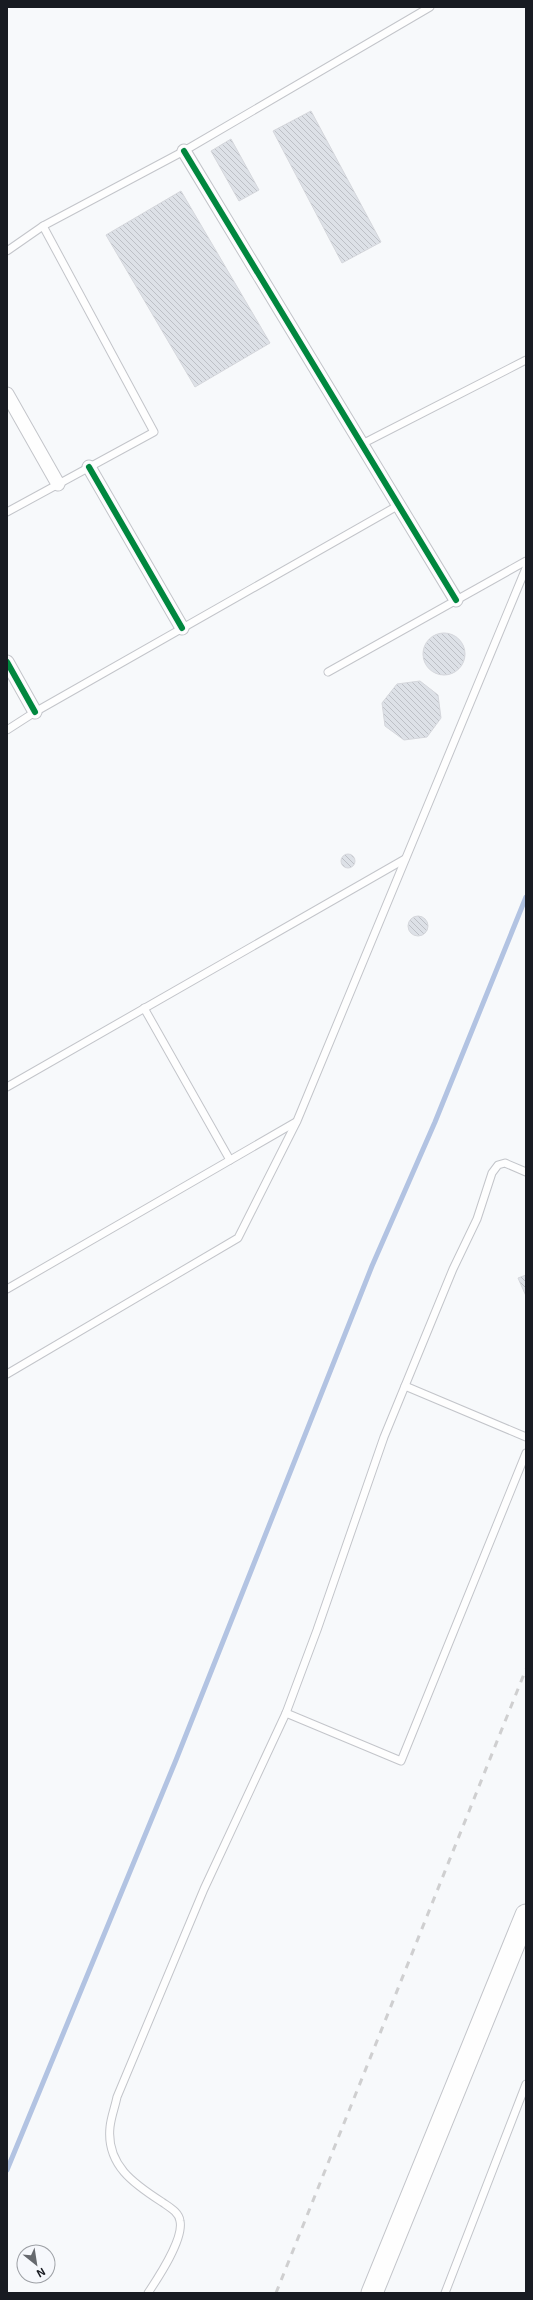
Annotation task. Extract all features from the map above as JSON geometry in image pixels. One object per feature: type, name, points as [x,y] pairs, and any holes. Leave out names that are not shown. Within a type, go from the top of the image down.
[{"type":"main road","points":[[372,2293],[526,1915]]},
{"type":"street","points":[[184,151],[456,600]]},
{"type":"street","points":[[7,394],[58,484]]},
{"type":"street","points":[[89,467],[182,628]]},
{"type":"street","points":[[7,662],[35,712]]},
{"type":"lane","points":[[7,251],[43,226],[184,151],[430,7]]},
{"type":"lane","points":[[7,512],[154,432],[43,226]]},
{"type":"lane","points":[[362,444],[526,360]]},
{"type":"lane","points":[[7,730],[35,712],[399,505]]},
{"type":"lane","points":[[328,672],[526,561]]},
{"type":"lane","points":[[7,1374],[238,1238],[297,1121],[526,568]]},
{"type":"lane","points":[[7,1087],[405,859]]},
{"type":"lane","points":[[144,1008],[230,1160]]},
{"type":"lane","points":[[7,1289],[297,1121]]},
{"type":"lane","points":[[148,2293],[165,2266],[180,2233],[181,2222],[176,2212],[141,2188],[121,2171],[110,2146],[110,2126],[117,2097],[204,1889],[286,1713],[317,1630],[384,1437],[453,1269],[478,1219],[492,1174],[498,1165],[505,1163],[526,1172]]},
{"type":"lane","points":[[405,1386],[526,1437]]},
{"type":"lane","points":[[286,1713],[401,1762],[526,1453]]},
{"type":"lane","points":[[445,2293],[526,2084]]},
{"type":"building","points":[[311,111],[381,242],[342,263],[273,131]]},
{"type":"building","points":[[231,139],[259,190],[239,201],[211,151]]},
{"type":"building","points":[[181,191],[270,343],[195,387],[106,235]]},
{"type":"building","points":[[440,633],[448,633],[459,639],[465,650],[465,658],[459,669],[448,675],[440,675],[429,669],[423,658],[423,650],[429,639]]},
{"type":"building","points":[[420,681],[438,695],[441,718],[427,737],[404,740],[385,726],[382,703],[397,684]]},
{"type":"building","points":[[345,854],[351,854],[355,858],[355,864],[351,868],[345,868],[341,864],[341,858]]},
{"type":"building","points":[[414,916],[422,916],[428,922],[428,930],[422,936],[414,936],[408,930],[408,922]]},
{"type":"building","points":[[526,1275],[526,1296],[518,1278]]},
{"type":"waterway","points":[[7,2170],[176,1760],[372,1266],[435,1122],[526,897]]},
{"type":"railway","points":[[276,2293],[526,1669]]},
{"type":"cycle path","points":[[184,151],[456,600]]},
{"type":"cycle path","points":[[89,467],[182,628]]},
{"type":"cycle path","points":[[7,662],[35,712]]}]
